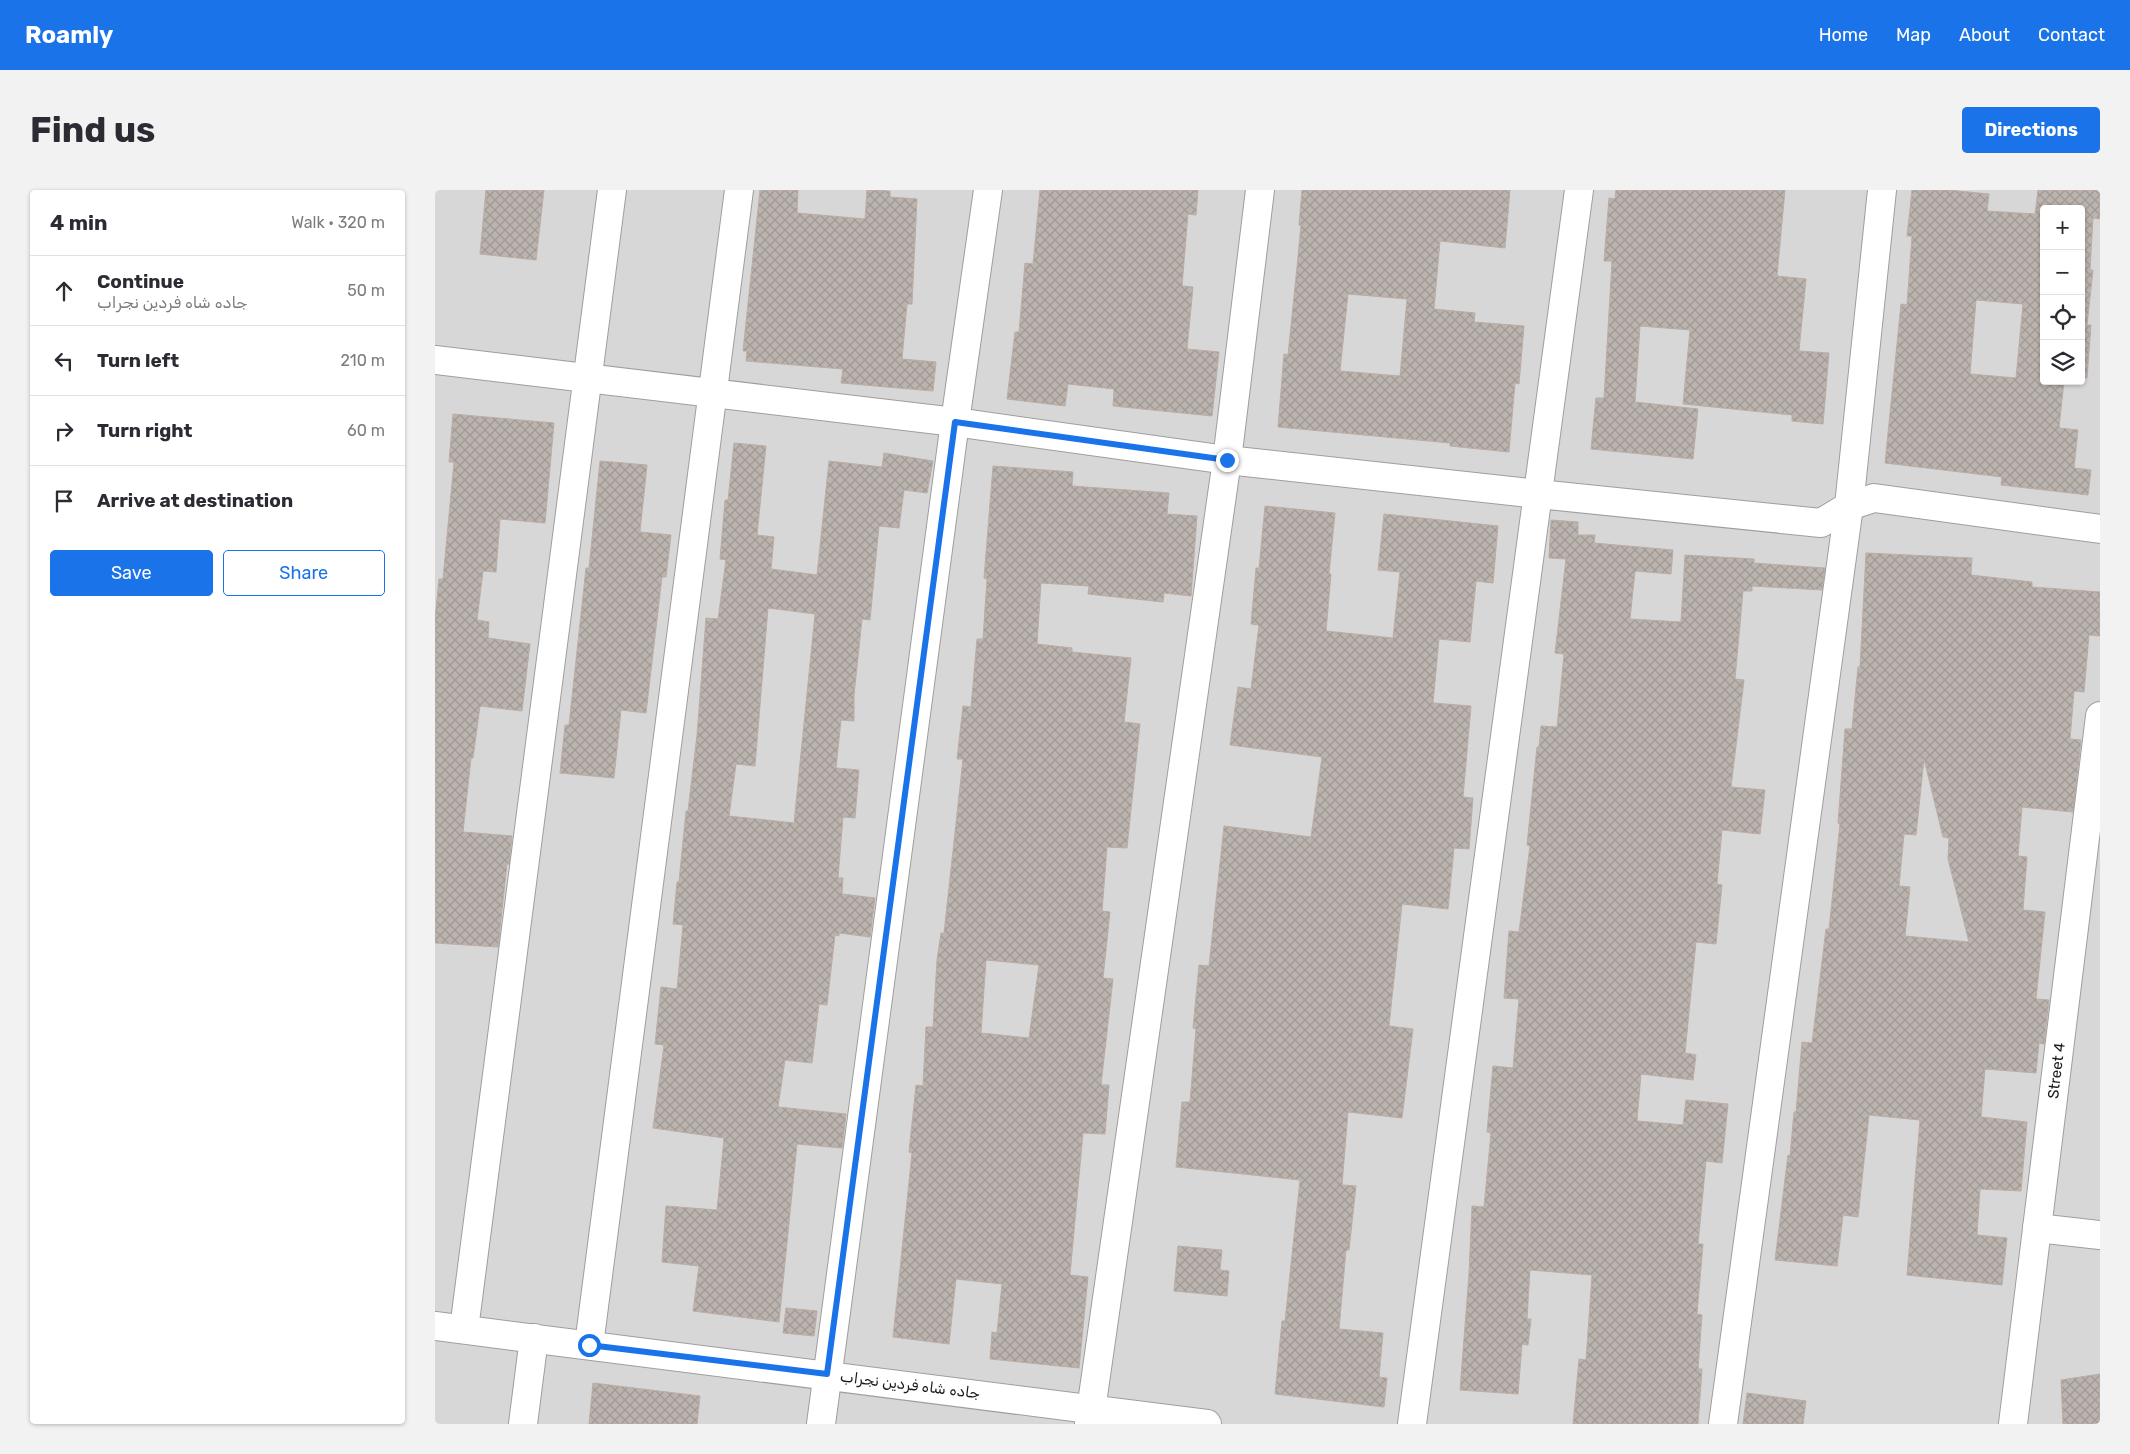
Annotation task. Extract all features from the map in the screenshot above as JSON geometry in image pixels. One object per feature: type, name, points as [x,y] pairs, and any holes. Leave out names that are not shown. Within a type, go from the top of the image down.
[{"type":"street","points":[[464,1329],[612,190]]},
{"type":"street","points":[[589,1345],[739,190]]},
{"type":"street","points":[[821,1424],[955,422],[988,190]]},
{"type":"street","points":[[1090,1416],[1227,460],[1260,190]]},
{"type":"street","points":[[1411,1424],[1579,190]]},
{"type":"street","points":[[1723,1424],[1849,506],[1881,190]]},
{"type":"street","points":[[435,360],[955,422],[1227,460],[1821,523],[1849,506],[1874,498],[2100,529]]},
{"type":"street","name":"Street 4","points":[[2013,1424],[2100,716]]},
{"type":"street","points":[[2037,1228],[2100,1235]]},
{"type":"street","name":"جاده شاه فردین نجراب","points":[[435,1326],[827,1374],[1090,1416],[1207,1424]]},
{"type":"street","points":[[523,1424],[534,1338]]},
{"type":"shaded area","points":[[435,190],[2100,190],[2100,1424],[435,1424]]},
{"type":"building","points":[[486,190],[544,190],[536,260],[480,254]]},
{"type":"building","points":[[760,190],[798,190],[797,213],[865,219],[867,190],[890,191],[890,197],[917,199],[912,304],[907,304],[902,359],[936,362],[933,391],[841,383],[843,369],[746,361],[747,351],[743,351]]},
{"type":"building","points":[[1040,190],[1198,190],[1196,215],[1188,214],[1182,286],[1193,287],[1187,349],[1219,352],[1212,416],[1113,406],[1114,389],[1068,384],[1065,406],[1007,399],[1015,332],[1019,332],[1025,263],[1033,264]]},
{"type":"building","points":[[1302,190],[1510,190],[1505,248],[1440,241],[1434,309],[1475,313],[1474,322],[1524,326],[1519,384],[1515,383],[1509,452],[1450,446],[1450,443],[1278,427],[1284,354],[1288,355],[1301,225],[1299,225]],"holes":[[[1348,294],[1407,299],[1400,376],[1340,371]]]},
{"type":"building","points":[[1616,190],[1785,190],[1777,276],[1806,279],[1799,351],[1829,353],[1823,424],[1792,421],[1792,415],[1683,404],[1690,330],[1640,326],[1635,402],[1698,409],[1693,459],[1591,449],[1596,398],[1604,398],[1612,261],[1604,261],[1609,198],[1615,199]]},
{"type":"building","points":[[1912,190],[1948,190],[1989,194],[1987,211],[2035,214],[2038,190],[2100,190],[2100,219],[2093,218],[2090,270],[2093,270],[2087,325],[2091,325],[2087,378],[2085,378],[2085,205],[2040,205],[2040,385],[2064,385],[2059,428],[2078,430],[2074,468],[2091,470],[2088,495],[2001,485],[2002,477],[1885,463],[1901,304],[1907,305],[1912,236],[1907,236]],"holes":[[[1976,300],[2023,304],[2016,378],[1970,374]]]},
{"type":"building","points":[[453,414],[554,423],[545,523],[500,519],[496,572],[483,571],[477,620],[489,622],[488,638],[530,644],[522,711],[480,706],[473,758],[471,758],[463,832],[512,836],[498,947],[435,943],[435,619],[439,579],[443,579],[454,462],[449,462]]},
{"type":"building","points":[[734,443],[766,446],[757,535],[774,537],[771,569],[817,575],[829,461],[882,467],[884,453],[933,461],[927,493],[904,490],[899,528],[879,526],[870,620],[862,619],[854,695],[854,721],[841,720],[836,768],[859,770],[855,818],[843,817],[838,878],[843,878],[842,894],[875,898],[870,937],[839,933],[839,936],[835,935],[827,1005],[819,1004],[812,1063],[785,1060],[778,1107],[846,1114],[842,1148],[797,1144],[779,1322],[693,1311],[699,1266],[662,1262],[666,1206],[717,1210],[724,1138],[653,1128],[664,1045],[655,1044],[661,987],[677,989],[683,925],[673,924],[677,882],[679,882],[686,811],[688,811],[697,735],[706,618],[718,619],[726,560],[720,559],[725,500],[728,500]],"holes":[[[768,608],[815,614],[794,823],[729,816],[736,764],[755,766]]]},
{"type":"building","points":[[600,461],[647,465],[640,532],[671,535],[666,577],[662,577],[646,713],[621,710],[614,778],[560,773],[565,725],[569,725],[586,568],[589,568]]},
{"type":"building","points":[[993,466],[1073,472],[1072,486],[1169,493],[1167,514],[1197,516],[1191,596],[1164,593],[1163,602],[1088,594],[1089,586],[1041,583],[1037,644],[1072,648],[1072,652],[1131,658],[1124,722],[1140,724],[1127,848],[1107,847],[1102,911],[1110,912],[1103,978],[1113,979],[1101,1085],[1109,1085],[1105,1134],[1083,1133],[1070,1275],[1088,1277],[1079,1368],[990,1359],[992,1332],[997,1333],[1002,1284],[956,1279],[949,1344],[893,1337],[912,1153],[909,1152],[916,1085],[923,1086],[926,1027],[933,1027],[937,960],[941,933],[944,933],[963,759],[957,759],[963,706],[971,707],[977,639],[983,639],[987,579],[984,578]],"holes":[[[986,960],[1039,965],[1029,1038],[981,1033]]]},
{"type":"building","points":[[1265,506],[1335,513],[1326,631],[1393,638],[1400,572],[1378,570],[1384,514],[1498,526],[1493,583],[1476,581],[1470,642],[1439,639],[1433,703],[1471,706],[1463,797],[1473,798],[1469,849],[1454,848],[1448,909],[1402,904],[1389,1026],[1413,1029],[1402,1118],[1348,1112],[1342,1185],[1356,1186],[1349,1250],[1346,1250],[1339,1329],[1383,1333],[1379,1377],[1387,1378],[1384,1407],[1275,1394],[1282,1321],[1285,1321],[1300,1180],[1176,1167],[1182,1102],[1190,1102],[1196,1029],[1193,1028],[1199,965],[1209,966],[1224,826],[1311,837],[1322,757],[1230,745],[1238,687],[1251,689],[1259,625],[1251,624],[1256,568],[1259,568]]},
{"type":"building","points":[[1551,520],[1578,522],[1578,535],[1595,535],[1594,543],[1673,550],[1671,574],[1635,571],[1630,619],[1681,622],[1685,555],[1754,559],[1754,563],[1825,568],[1822,590],[1752,586],[1752,591],[1743,591],[1735,679],[1744,680],[1731,787],[1765,790],[1760,834],[1722,830],[1717,884],[1722,885],[1716,944],[1696,942],[1685,1053],[1696,1055],[1693,1080],[1641,1074],[1637,1121],[1683,1125],[1686,1100],[1728,1104],[1722,1163],[1706,1161],[1698,1244],[1703,1244],[1697,1314],[1702,1315],[1698,1369],[1702,1369],[1698,1424],[1573,1424],[1579,1359],[1586,1360],[1592,1275],[1530,1270],[1527,1319],[1531,1319],[1528,1345],[1522,1344],[1518,1394],[1460,1390],[1472,1206],[1484,1207],[1491,1133],[1487,1132],[1493,1066],[1513,1068],[1519,999],[1504,998],[1509,931],[1519,932],[1530,846],[1527,845],[1537,747],[1539,747],[1541,726],[1557,727],[1564,654],[1555,653],[1566,559],[1549,558]]},
{"type":"building","points":[[1866,553],[1972,558],[1971,575],[2032,582],[2032,587],[2100,592],[2100,636],[2089,635],[2084,692],[2074,691],[2070,739],[2081,740],[2073,812],[2022,807],[2018,856],[2027,857],[2023,910],[2045,912],[2036,999],[2049,1000],[2044,1044],[2039,1043],[2036,1073],[1985,1069],[1981,1117],[2027,1122],[2021,1191],[1980,1189],[1977,1235],[2007,1238],[2002,1285],[1907,1275],[1920,1120],[1869,1115],[1858,1217],[1843,1215],[1837,1266],[1775,1260],[1788,1155],[1790,1156],[1794,1112],[1796,1112],[1802,1042],[1812,1043],[1826,929],[1829,929],[1840,824],[1838,823],[1845,729],[1852,729],[1858,667],[1860,667]],"holes":[[[1924,759],[1943,837],[1949,838],[1948,859],[1969,942],[1905,936],[1910,887],[1899,886],[1904,834],[1916,835]]]},
{"type":"building","points":[[1178,1246],[1222,1250],[1220,1270],[1229,1271],[1227,1296],[1174,1291]]},
{"type":"building","points":[[786,1308],[817,1311],[814,1336],[783,1333]]},
{"type":"building","points":[[2100,1374],[2100,1424],[2063,1424],[2061,1380]]},
{"type":"building","points":[[593,1383],[700,1396],[697,1424],[589,1424]]},
{"type":"building","points":[[1747,1393],[1806,1401],[1803,1424],[1743,1424]]},
{"type":"route","points":[[589,1345],[827,1374],[955,422],[1227,460]]}]
